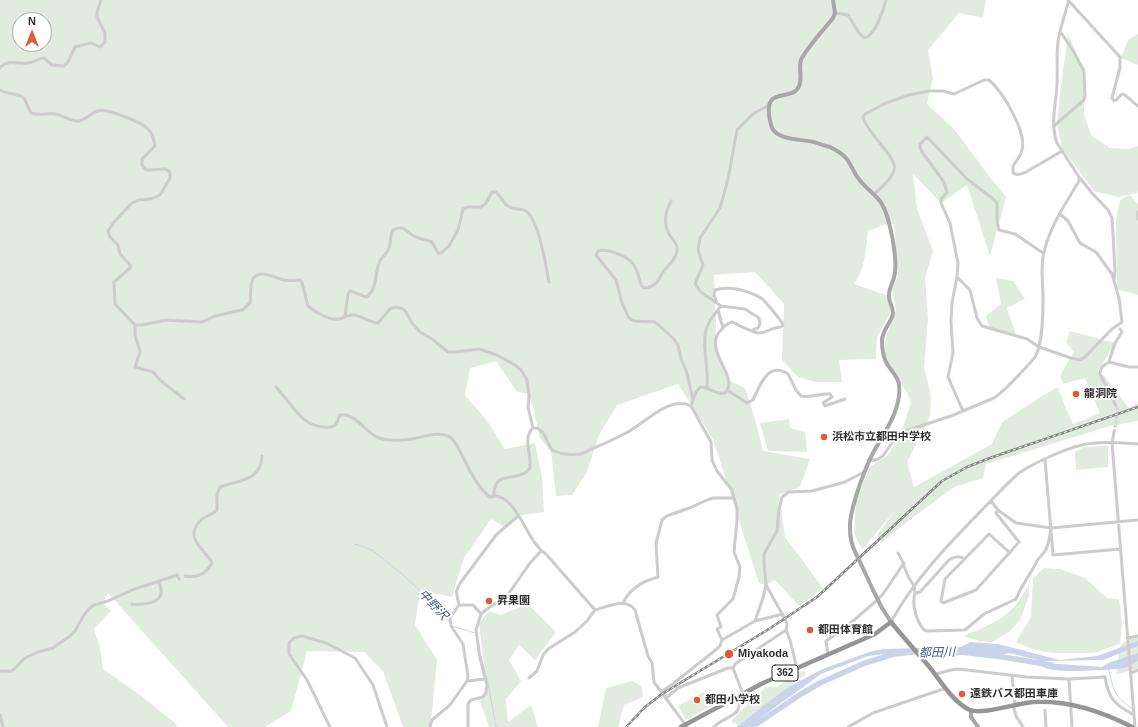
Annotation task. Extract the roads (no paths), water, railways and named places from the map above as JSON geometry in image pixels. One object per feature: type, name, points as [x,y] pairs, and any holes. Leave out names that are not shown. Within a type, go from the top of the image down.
[{"type":"highway","name":"362","points":[[680,727],[686,726],[763,683],[875,634],[891,622]]},
{"type":"highway","points":[[891,622],[957,701],[971,710],[990,710],[1034,702],[1070,704],[1116,718],[1132,727]]},
{"type":"main road","points":[[833,0],[835,13],[833,18],[801,60],[800,86],[796,92],[776,96],[769,105],[771,127],[776,134],[786,138],[814,142],[832,148],[844,156],[864,186],[881,202],[888,219],[896,271],[888,296],[893,314],[882,338],[886,363],[899,382],[900,386],[891,421],[868,460],[851,508],[849,526],[850,539],[856,554],[882,608],[891,622]]},
{"type":"main road","points":[[971,710],[971,717],[978,727]]},
{"type":"street","points":[[0,68],[6,63],[31,63],[39,58],[44,58],[52,65],[64,66],[68,62],[75,47],[91,43],[100,47],[105,42],[105,33],[97,17],[101,0]]},
{"type":"street","points":[[835,13],[848,15],[859,33],[864,38],[868,37],[871,35],[880,19],[886,0]]},
{"type":"street","points":[[1068,0],[1058,42],[1057,85],[1054,110],[1055,137],[1062,151],[1079,177],[1108,210],[1112,218],[1115,270],[1114,280]]},
{"type":"street","points":[[1068,0],[1120,56],[1120,68],[1112,98],[1114,101],[1122,94],[1125,94],[1138,106]]},
{"type":"street","points":[[1054,126],[1084,100],[1085,96],[1084,71],[1075,54],[1060,33]]},
{"type":"street","points":[[874,194],[890,178],[895,169],[895,165],[891,156],[867,128],[863,117],[865,114],[886,103],[908,95],[929,91],[943,91],[954,94],[984,80],[989,80],[1008,106],[1022,135],[1023,149],[1020,156],[1012,166],[1013,173],[1021,174],[1026,172],[1062,151]]},
{"type":"street","points":[[0,90],[6,93],[14,93],[24,98],[31,113],[37,115],[56,114],[73,121],[80,121],[98,111],[114,112],[141,124],[148,128],[151,132],[155,146],[142,159],[142,165],[146,170],[166,169],[170,172],[170,178],[160,195],[150,199],[138,200],[130,204],[108,231],[110,237],[118,245],[120,254],[131,266],[114,282],[115,304],[135,325],[135,335],[140,352],[135,367],[153,372],[161,381],[184,399]]},
{"type":"street","points":[[753,330],[758,328],[760,324],[759,318],[745,308],[721,306],[701,292],[695,284],[703,264],[698,250],[700,238],[720,208],[728,178],[737,130],[753,114],[769,105]]},
{"type":"street","points":[[963,411],[948,377],[953,353],[951,321],[952,303],[958,263],[950,224],[941,203],[941,199],[947,192],[944,182],[920,148],[920,144],[927,137],[967,179],[997,203],[997,221],[1000,230],[1015,234],[1043,253]]},
{"type":"street","points":[[868,460],[876,461],[881,459],[896,435],[902,432],[963,411],[1000,394],[1028,366],[1039,347],[1043,298],[1043,253],[1049,236],[1079,181],[1079,177]]},
{"type":"street","points":[[345,316],[348,294],[350,291],[366,297],[371,294],[376,279],[379,262],[389,251],[391,233],[393,230],[405,228],[414,236],[432,242],[440,254],[449,246],[458,230],[463,209],[469,207],[481,207],[486,203],[492,192],[496,192],[508,206],[520,209],[529,214],[543,246],[549,282]]},
{"type":"street","points":[[671,201],[666,214],[665,223],[668,232],[677,246],[677,252],[673,261],[664,271],[656,284],[650,288],[644,288],[641,285],[633,263],[627,259],[603,250],[598,251],[596,255],[616,280],[622,303],[630,318],[634,321],[655,322],[673,338],[678,345],[693,399]]},
{"type":"street","points":[[1138,212],[1138,218]]},
{"type":"street","points":[[957,277],[970,290],[980,324],[1027,339],[1039,347],[1071,358],[1080,360],[1085,357],[1112,328],[1122,322],[1119,298],[1114,280],[1096,252],[1080,243],[1068,221],[1060,214]]},
{"type":"street","points":[[135,325],[166,320],[200,322],[215,316],[242,310],[250,303],[254,278],[258,275],[265,274],[284,280],[300,280],[302,282],[310,308],[332,319],[339,319],[352,314],[374,323],[378,323],[390,309],[396,307],[403,309],[420,332],[448,352],[479,348],[509,361],[520,370],[527,380],[529,396],[528,407],[533,428],[530,431],[528,443],[530,468],[522,475],[499,480],[494,490],[495,496]]},
{"type":"street","points":[[717,303],[714,294],[715,290],[719,288],[746,292],[762,299],[775,313],[783,325],[781,327],[757,333],[732,322],[726,324],[716,336],[716,347],[717,354],[727,377],[728,390]]},
{"type":"street","points":[[707,387],[706,328],[713,315],[721,306]]},
{"type":"street","points":[[718,310],[723,328]]},
{"type":"street","points":[[1116,406],[1100,374],[1100,370],[1102,366],[1109,362],[1115,343],[1122,332],[1120,330]]},
{"type":"street","points":[[1109,362],[1129,367],[1138,367]]},
{"type":"street","points":[[728,390],[749,403],[753,400],[768,373],[774,369],[778,369],[788,374],[796,390],[801,396],[807,397],[830,394],[832,397],[823,403],[825,406],[845,399]]},
{"type":"street","points":[[276,387],[298,413],[313,426],[328,428],[334,426],[340,415],[346,415],[358,422],[380,439],[404,440],[444,434],[451,438],[460,450],[478,484],[490,497],[495,496],[508,502],[541,552],[546,554],[595,610]]},
{"type":"street","points":[[691,406],[696,392],[700,388],[707,387],[718,394],[725,393],[728,390]]},
{"type":"street","points":[[533,428],[538,428],[542,431],[552,450],[566,454],[581,454],[624,435],[654,413],[678,403],[691,406],[711,442],[712,460],[716,471],[732,490],[737,509],[734,552],[740,567],[740,577],[732,599],[717,616],[721,627],[717,629],[722,640]]},
{"type":"street","points":[[1114,432],[1112,443],[1117,522],[1135,727]]},
{"type":"street","points":[[891,622],[900,605],[914,586],[956,537],[1019,473],[1030,466],[1082,445],[1112,443],[1138,444]]},
{"type":"street","points":[[185,576],[198,576],[208,570],[212,563],[197,545],[194,538],[196,526],[202,519],[211,515],[217,510],[217,494],[220,487],[229,483],[242,481],[253,476],[260,468],[262,456]]},
{"type":"street","points":[[1045,460],[1053,555],[1120,549]]},
{"type":"street","points":[[755,621],[766,585],[764,554],[777,531],[780,501],[785,494],[789,492],[812,491],[838,484],[851,480],[864,472]]},
{"type":"street","points":[[623,603],[625,597],[641,583],[658,577],[656,543],[662,520],[667,516],[713,498],[734,498]]},
{"type":"street","points":[[991,501],[998,510],[1019,524],[1051,528],[1138,520]]},
{"type":"street","points":[[998,510],[996,513],[1019,542],[1010,553],[976,590],[943,603],[941,601],[945,579],[988,534],[1010,553]]},
{"type":"street","points":[[430,727],[432,720],[450,705],[467,681],[468,676],[463,644],[451,626],[450,620],[459,605],[456,589],[496,535],[518,516]]},
{"type":"street","points":[[898,553],[904,563],[907,575],[914,586],[916,593],[914,599],[915,608],[921,629],[924,631],[965,630],[984,614],[1016,599],[1021,586],[1034,567],[1036,561],[1043,555],[1047,548],[1051,528]]},
{"type":"street","points":[[468,727],[468,704],[471,700],[483,697],[486,692],[487,685],[480,658],[476,630],[481,614],[507,596],[530,563],[541,552]]},
{"type":"street","points":[[916,593],[920,592],[953,557],[958,556],[965,559]]},
{"type":"street","points":[[828,655],[826,641],[846,628],[883,594],[904,563]]},
{"type":"street","points":[[0,671],[12,671],[25,658],[38,652],[49,650],[58,645],[75,631],[84,615],[94,605],[158,581],[177,575],[178,578]]},
{"type":"street","points":[[132,604],[151,603],[158,600],[162,588],[158,581]]},
{"type":"street","points":[[766,585],[783,614],[787,624],[786,630],[790,640],[796,669]]},
{"type":"street","points":[[529,678],[537,671],[548,649],[575,632],[587,621],[595,610],[623,603],[629,605],[634,610],[648,656],[652,663],[654,682],[686,726]]},
{"type":"street","points":[[459,605],[473,605],[481,614]]},
{"type":"street","points":[[660,692],[674,683],[713,652],[720,646],[722,640],[755,621],[783,614]]},
{"type":"street","points":[[733,668],[735,664],[786,630]]},
{"type":"street","points":[[330,727],[307,680],[289,654],[289,643],[294,638],[302,636],[320,641],[355,658],[373,685],[387,727]]},
{"type":"street","points":[[1127,638],[1138,636]]},
{"type":"street","points":[[666,698],[678,688],[728,668],[733,668]]},
{"type":"street","points":[[733,668],[743,694]]},
{"type":"street","points":[[936,674],[958,669],[1012,676],[1069,680],[1104,677],[1110,696],[1116,704],[1134,714]]},
{"type":"street","points":[[1130,672],[1138,670]]},
{"type":"street","points":[[1012,676],[1016,716],[1023,727]]},
{"type":"street","points":[[467,681],[485,679]]},
{"type":"street","points":[[1069,680],[1072,727]]},
{"type":"street","points":[[848,727],[873,713],[946,688]]},
{"type":"street","points":[[714,727],[738,710],[740,706],[738,697]]},
{"type":"street","points":[[1133,697],[1138,697]]},
{"type":"street","points":[[1045,710],[1046,727]]},
{"type":"street","points":[[0,715],[3,727]]},
{"type":"water","points":[[1138,641],[1138,646],[1103,660],[1042,661],[1009,653],[989,658],[975,651],[906,651],[868,656],[821,674],[748,727],[736,727],[788,687],[823,669],[869,652],[883,649],[961,647],[970,642],[998,644],[1060,660],[1097,656]]},
{"type":"water","points":[[1138,653],[1138,661],[1124,668],[1069,671],[1043,667],[1044,663],[1102,667],[1111,662]]},
{"type":"waterway","name":"中野沢","points":[[355,544],[372,550],[401,573],[428,598],[450,623]]},
{"type":"waterway","name":"中野沢","points":[[452,626],[475,633]]},
{"type":"waterway","name":"都田川","points":[[752,727],[820,683],[865,663],[894,654],[923,651],[948,654],[961,652],[1051,665]]},
{"type":"waterway","name":"中野沢","points":[[481,656],[488,683],[496,727]]},
{"type":"waterway","points":[[1108,668],[1117,695],[1125,704],[1132,708]]},
{"type":"tunnel","points":[[1114,432],[1118,410],[1116,406]]},
{"type":"railway","points":[[626,727],[645,707],[662,694],[769,629],[817,597],[942,481],[967,467],[990,458],[1138,407]]},
{"type":"place","name":"龍洞院","points":[[1076,394]]},
{"type":"place","name":"浜松市立都田中学校","points":[[824,437]]},
{"type":"place","name":"昇果園","points":[[489,601]]},
{"type":"place","name":"都田体育館","points":[[810,630]]},
{"type":"place","name":"Miyakoda","points":[[729,654]]},
{"type":"place","name":"遠鉄バス都田車庫","points":[[962,694]]},
{"type":"place","name":"都田小学校","points":[[697,700]]}]
